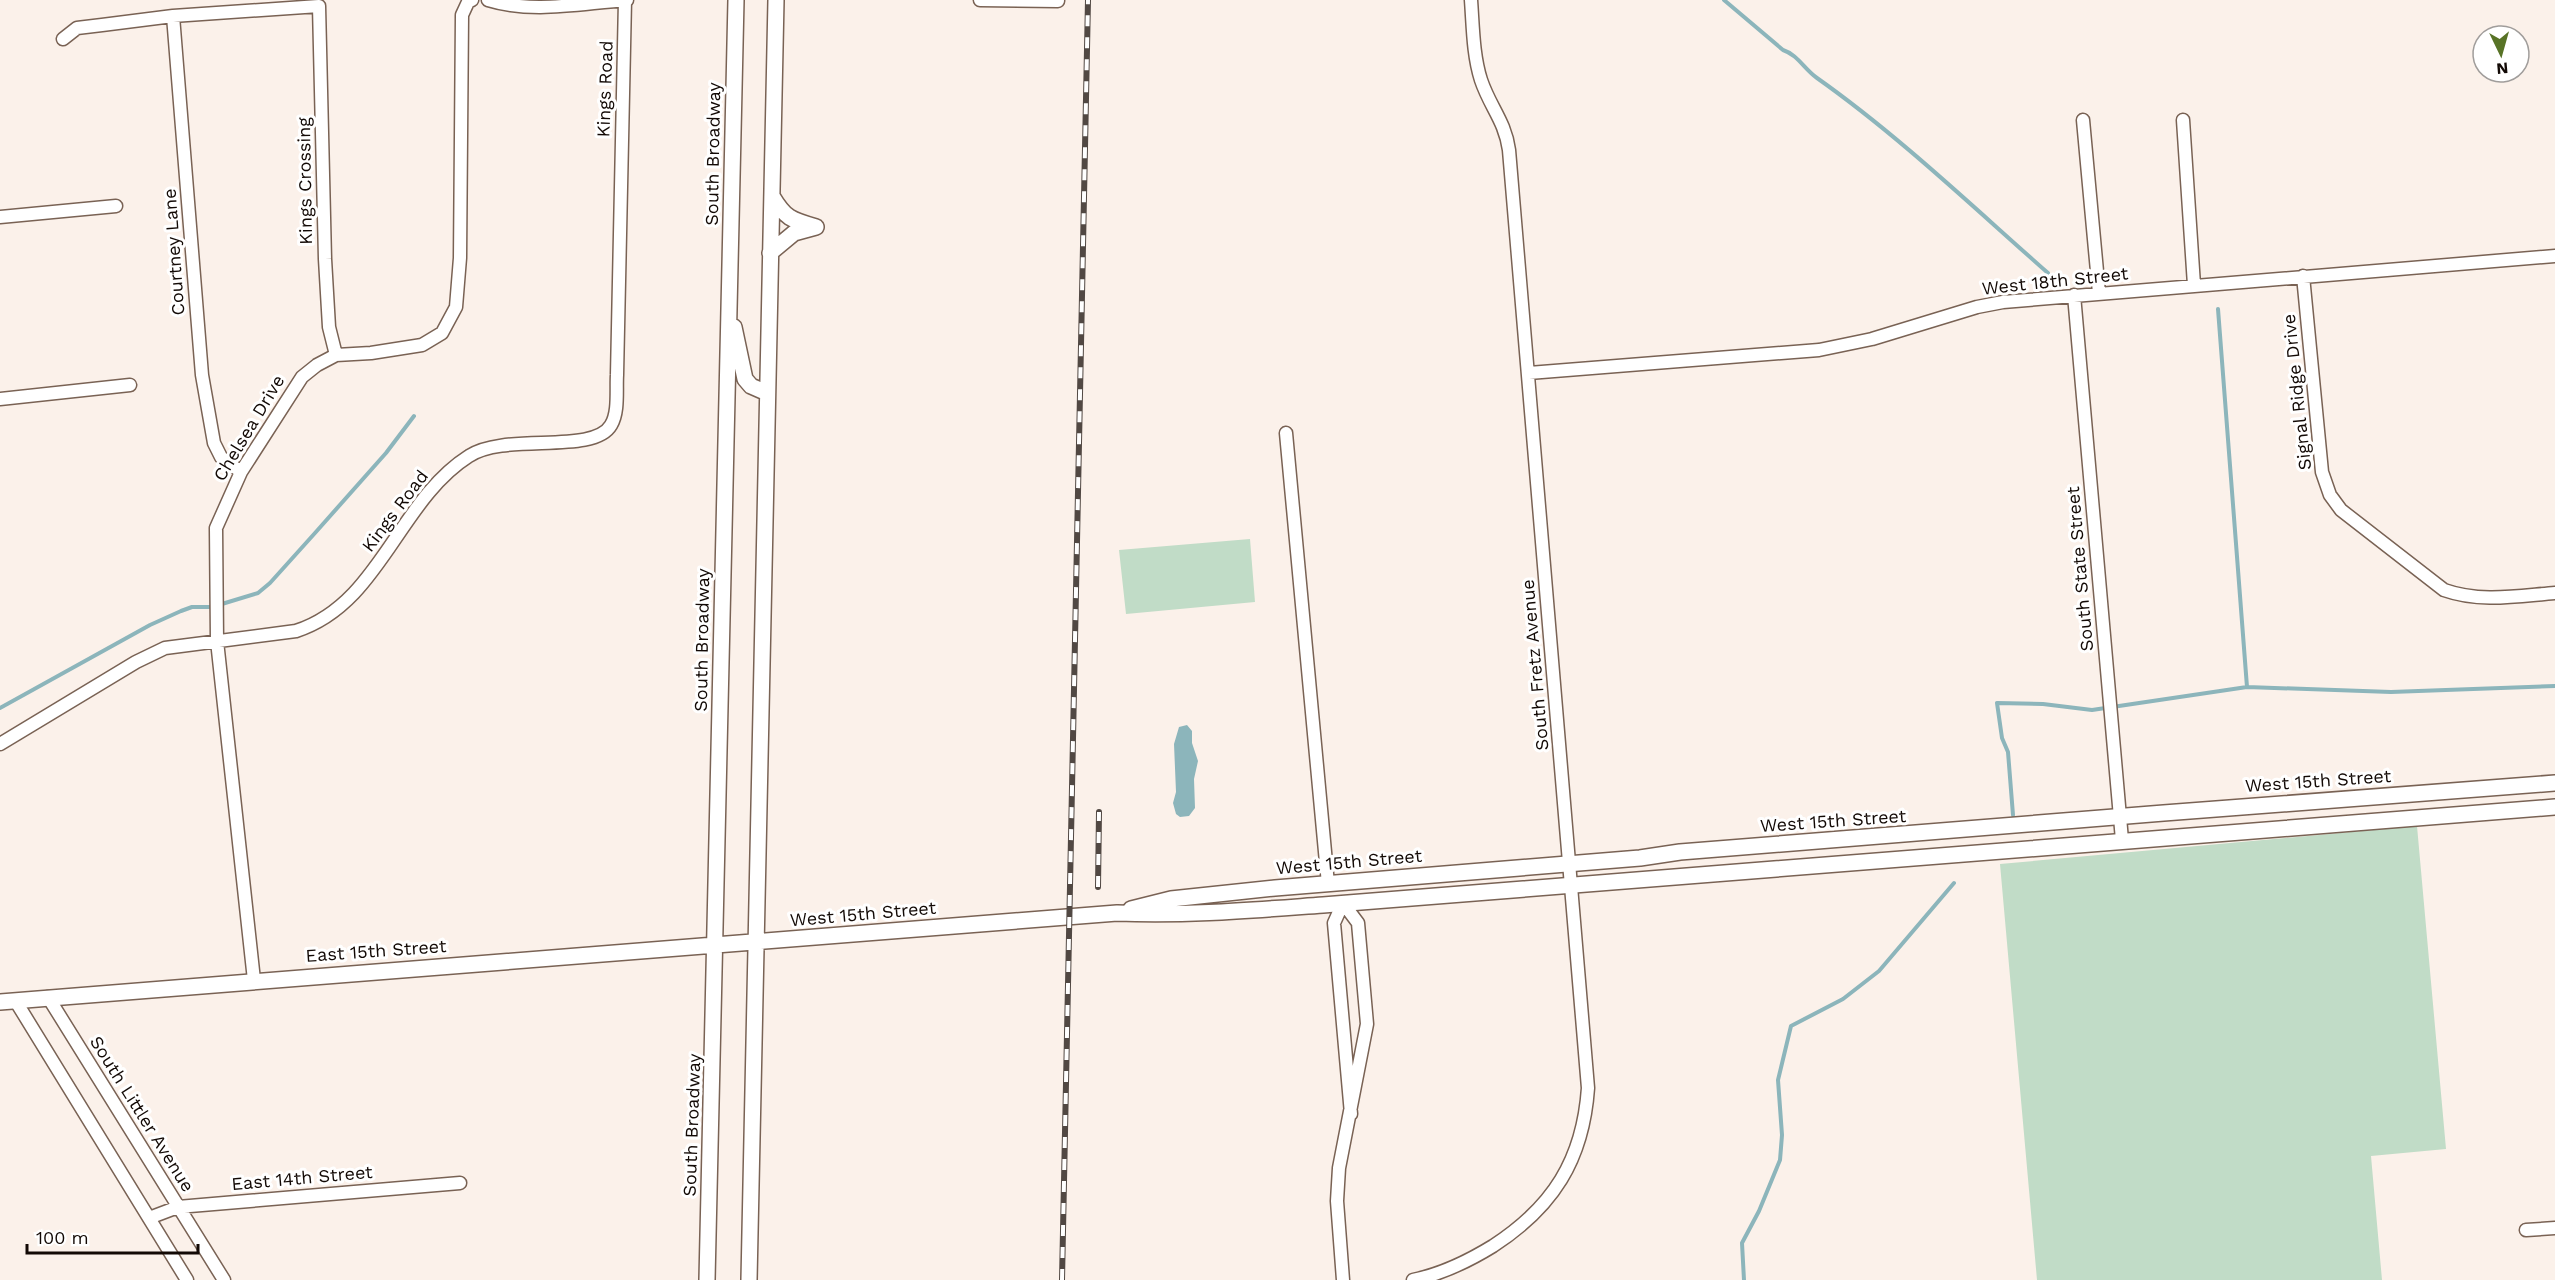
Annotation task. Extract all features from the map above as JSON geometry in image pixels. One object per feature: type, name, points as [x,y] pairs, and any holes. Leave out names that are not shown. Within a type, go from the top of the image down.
[{"type":"main road","name":"South Broadway","points":[[707,1280],[736,0]]},
{"type":"main road","points":[[749,1280],[776,0]]},
{"type":"main road","points":[[770,253],[794,233],[816,227],[796,222],[782,213],[771,194]]},
{"type":"main road","points":[[729,306],[745,379],[751,386],[767,393]]},
{"type":"main road","name":"West 15th Street","points":[[1117,913],[1171,899],[1328,884],[2120,815],[2555,783]]},
{"type":"main road","name":"West 15th Street","points":[[756,943],[1117,913],[1164,915],[1214,913],[1572,886],[2555,807]]},
{"type":"main road","points":[[1328,884],[1343,903]]},
{"type":"main road","name":"East 15th Street","points":[[8,1001],[254,980],[756,943]]},
{"type":"street","points":[[488,0],[508,6],[530,8],[626,0]]},
{"type":"street","name":"Kings Road","points":[[0,744],[136,662],[165,648],[297,632],[317,625],[337,611],[358,590],[437,481],[470,454],[507,443],[579,442],[597,438],[611,425],[616,408],[626,0]]},
{"type":"street","points":[[980,0],[1058,1]]},
{"type":"street","name":"South Fretz Avenue","points":[[1413,1280],[1442,1275],[1474,1258],[1516,1231],[1541,1209],[1573,1161],[1580,1142],[1588,1088],[1508,138],[1477,67],[1471,0]]},
{"type":"street","name":"Chelsea Drive","points":[[254,980],[217,641],[216,528],[241,472],[302,377],[317,365],[336,355],[371,353],[422,345],[442,333],[456,307],[460,258],[462,15],[470,1]]},
{"type":"street","name":"Kings Crossing","points":[[173,16],[319,6],[325,259],[329,327],[336,355]]},
{"type":"street","points":[[63,39],[77,28],[173,16]]},
{"type":"street","name":"Courtney Lane","points":[[173,16],[201,375],[214,443],[221,457],[241,472]]},
{"type":"street","points":[[2083,120],[2099,293]]},
{"type":"street","points":[[2183,120],[2194,285]]},
{"type":"street","points":[[0,217],[116,206]]},
{"type":"street","name":"West 18th Street","points":[[1529,373],[1819,350],[1872,339],[1977,306],[2004,302],[2555,256]]},
{"type":"street","name":"Signal Ridge Drive","points":[[2303,276],[2322,472],[2330,495],[2341,510],[2444,591],[2462,597],[2481,599],[2555,593]]},
{"type":"street","name":"South State Street","points":[[2074,296],[2122,840]]},
{"type":"street","points":[[0,399],[130,385]]},
{"type":"street","points":[[1286,433],[1328,884]]},
{"type":"street","points":[[1343,1280],[1337,1202],[1340,1168],[1351,1114],[1368,1024],[1358,923],[1343,903],[1334,923],[1351,1114]]},
{"type":"street","name":"South Littler Avenue","points":[[48,997],[224,1280]]},
{"type":"street","points":[[8,1001],[187,1280]]},
{"type":"street","name":"East 14th Street","points":[[149,1218],[178,1207],[460,1184]]},
{"type":"street","points":[[2526,1230],[2555,1228]]},
{"type":"green space","points":[[1250,539],[1255,602],[1126,614],[1119,550]]},
{"type":"green space","points":[[2417,826],[2446,1149],[2371,1156],[2382,1280],[2037,1280],[2000,864]]},
{"type":"water","points":[[1187,725],[1192,731],[1192,743],[1198,761],[1194,779],[1195,808],[1189,816],[1180,817],[1176,814],[1173,803],[1176,792],[1174,744],[1179,727]]},
{"type":"waterway","points":[[1724,0],[1783,50],[1793,55],[1812,74],[1906,148],[2048,273]]},
{"type":"waterway","points":[[2218,309],[2247,687]]},
{"type":"waterway","points":[[0,708],[150,625],[181,611],[192,607],[212,607],[258,593],[270,583],[386,453],[414,416]]},
{"type":"waterway","points":[[2013,815],[2008,752],[2002,738],[1997,703],[2043,704],[2092,710],[2247,687],[2391,692],[2555,686]]},
{"type":"waterway","points":[[1744,1280],[1742,1243],[1759,1211],[1780,1160],[1782,1135],[1778,1080],[1791,1026],[1843,999],[1879,971],[1954,883]]},
{"type":"railway","points":[[1062,1280],[1088,0]]},
{"type":"railway","points":[[1098,887],[1099,812]]}]
